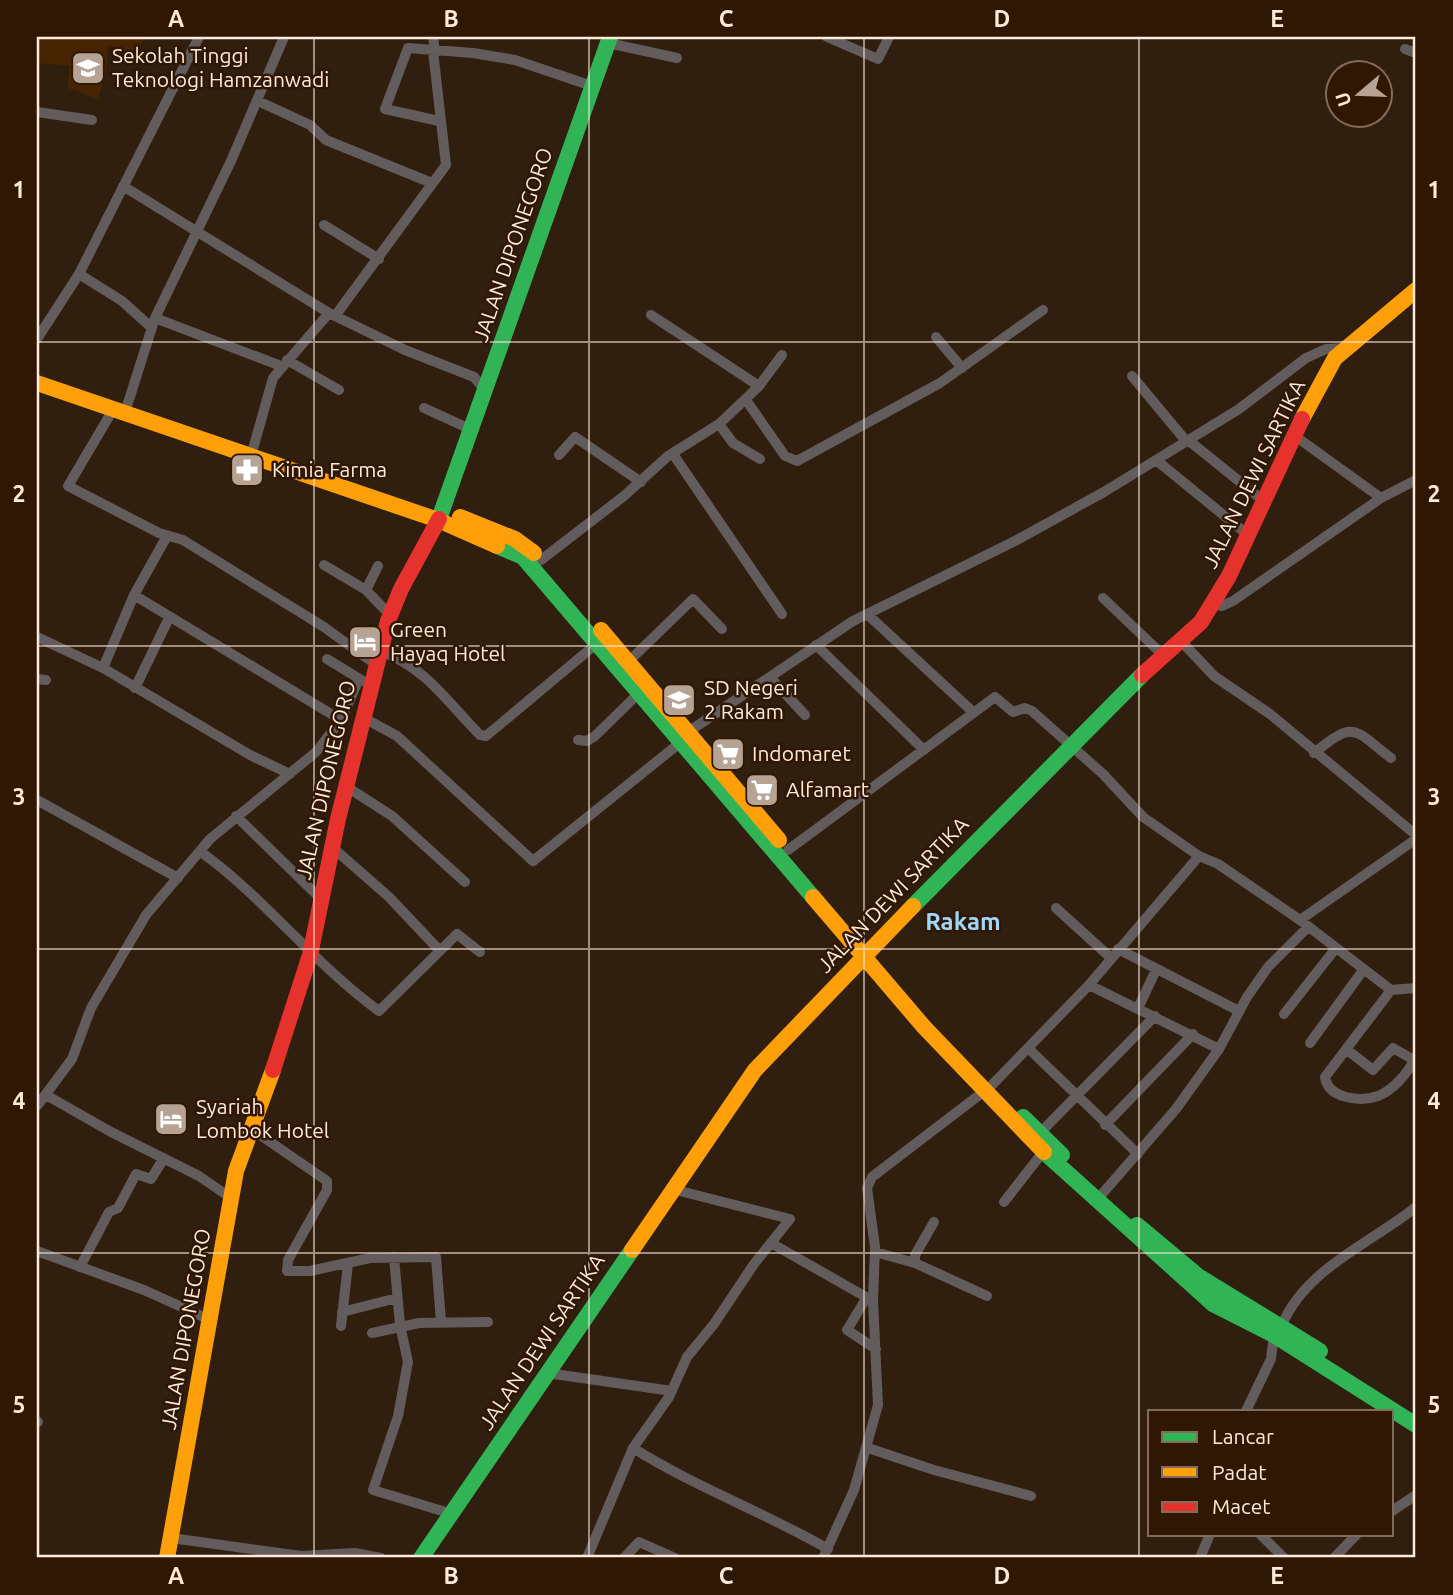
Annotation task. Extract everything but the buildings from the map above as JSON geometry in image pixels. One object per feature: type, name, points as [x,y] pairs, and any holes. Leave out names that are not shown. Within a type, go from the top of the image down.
[{"type":"street","points":[[37,339],[79,274],[200,37]]},
{"type":"street","points":[[284,37],[258,101],[154,323],[121,407],[68,486],[167,536],[183,540],[377,657],[405,660],[482,736],[489,735],[602,640]]},
{"type":"street","points":[[253,449],[268,389],[284,363],[332,315],[379,259],[446,165],[439,121],[433,37]]},
{"type":"street","points":[[827,37],[878,59],[889,37]]},
{"type":"street","points":[[609,40],[677,58]]},
{"type":"street","name":"JALAN DIPONEGORO","points":[[167,1558],[231,1198],[250,1128],[278,1058],[310,955],[320,898],[364,718],[364,686],[401,589],[441,516],[609,40]]},
{"type":"street","points":[[439,121],[385,109],[409,42],[434,51],[473,52],[515,60],[592,86]]},
{"type":"street","points":[[1405,49],[1416,53]]},
{"type":"street","points":[[258,101],[310,125],[326,140],[432,183]]},
{"type":"street","points":[[37,112],[92,120]]},
{"type":"street","points":[[123,186],[332,315],[440,365],[474,377],[485,390]]},
{"type":"street","points":[[324,225],[379,259]]},
{"type":"street","points":[[79,274],[154,323],[284,363],[339,390]]},
{"type":"street","name":"JALAN DEWI SARTIKA","points":[[421,1558],[449,1513],[767,1055],[1070,747],[1181,641],[1213,604],[1265,502],[1317,389],[1345,348],[1416,290]]},
{"type":"street","points":[[746,400],[785,456],[794,461],[904,404],[962,368],[1043,310]]},
{"type":"street","points":[[651,315],[759,386]]},
{"type":"street","points":[[936,337],[962,368]]},
{"type":"street","points":[[364,718],[397,736],[533,861],[684,737],[816,645],[867,614],[1015,541],[1156,460],[1249,402],[1306,358],[1334,347],[1345,348]]},
{"type":"street","points":[[541,560],[673,454],[719,424],[759,386],[782,355]]},
{"type":"street","points":[[1132,376],[1187,440],[1265,502]]},
{"type":"street","points":[[37,377],[515,539],[541,560],[639,693],[684,737]]},
{"type":"street","points":[[37,383],[253,449],[441,516],[523,557],[602,640],[628,662],[684,737],[780,847],[867,953],[1038,1142],[1163,1255],[1216,1296],[1416,1413]]},
{"type":"street","points":[[424,408],[470,429]]},
{"type":"street","points":[[719,424],[733,443],[760,459]]},
{"type":"street","points":[[1295,436],[1381,498]]},
{"type":"street","points":[[559,455],[575,437],[641,482]]},
{"type":"street","points":[[673,454],[782,614]]},
{"type":"street","points":[[1156,460],[1248,535]]},
{"type":"street","points":[[1213,604],[1222,606],[1241,597],[1381,498],[1416,480]]},
{"type":"street","points":[[103,668],[134,595],[167,536]]},
{"type":"street","points":[[324,565],[366,590],[390,615]]},
{"type":"street","points":[[366,590],[378,566]]},
{"type":"street","points":[[134,595],[341,720]]},
{"type":"street","points":[[1103,598],[1164,656]]},
{"type":"street","points":[[628,662],[693,599],[722,629]]},
{"type":"street","points":[[867,614],[973,712]]},
{"type":"street","points":[[135,688],[170,618]]},
{"type":"street","points":[[37,637],[103,668],[290,774]]},
{"type":"street","points":[[1102,1195],[1138,1154],[1219,1049],[1239,1011],[1304,923],[1415,840],[1270,714],[1214,676],[1181,641]]},
{"type":"street","points":[[816,645],[924,750]]},
{"type":"street","points":[[37,1107],[72,1059],[91,1008],[142,923],[210,839],[316,752],[364,686],[327,659]]},
{"type":"street","points":[[770,677],[804,715]]},
{"type":"street","points":[[578,740],[587,741],[595,736],[639,693]]},
{"type":"street","points":[[780,847],[924,750],[995,697],[1013,712],[1027,708],[1103,774],[1143,817],[1304,923],[1391,990],[1416,988]]},
{"type":"street","points":[[1314,753],[1349,730],[1356,731],[1391,758]]},
{"type":"street","points":[[347,787],[392,816],[465,882]]},
{"type":"street","points":[[37,800],[178,878]]},
{"type":"street","points":[[236,816],[320,898]]},
{"type":"street","points":[[332,847],[389,897],[440,951]]},
{"type":"street","points":[[201,852],[276,916],[310,955],[379,1011],[459,933],[480,952]]},
{"type":"street","points":[[633,1448],[680,1477],[779,1522],[826,1554],[839,1528],[868,1448],[878,1405],[876,1349],[870,1299],[875,1252],[867,1188],[869,1181],[988,1089],[1029,1049],[1089,985],[1199,856]]},
{"type":"street","points":[[1055,908],[1115,953],[1239,1011]]},
{"type":"street","points":[[1284,1014],[1336,948]]},
{"type":"street","points":[[1310,1044],[1364,969]]},
{"type":"street","points":[[1138,1008],[1156,970]]},
{"type":"street","points":[[1089,985],[1219,1049]]},
{"type":"street","points":[[1346,1049],[1373,1070],[1396,1048],[1414,1062],[1394,1086],[1377,1096],[1346,1097],[1331,1089],[1325,1077],[1346,1049],[1391,990]]},
{"type":"street","points":[[1004,1202],[1038,1142],[1074,1095],[1155,1016]]},
{"type":"street","points":[[1105,1125],[1193,1034]]},
{"type":"street","points":[[1029,1049],[1138,1154]]},
{"type":"street","points":[[46,1095],[199,1176],[231,1198]]},
{"type":"street","points":[[250,1128],[327,1181],[327,1190],[288,1260],[286,1270],[300,1272],[358,1260],[394,1257],[438,1258],[441,1322]]},
{"type":"street","points":[[1038,1142],[1102,1195],[1163,1255]]},
{"type":"street","points":[[80,1267],[109,1212],[118,1208],[136,1174],[151,1180],[164,1158]]},
{"type":"street","points":[[587,1558],[633,1448],[672,1391],[687,1357],[790,1219],[673,1189]]},
{"type":"street","points":[[1246,1410],[1289,1308],[1314,1278],[1416,1207]]},
{"type":"street","points":[[915,1263],[915,1255],[934,1222]]},
{"type":"street","points":[[771,1243],[870,1299]]},
{"type":"street","points":[[37,1251],[144,1290],[208,1319]]},
{"type":"street","points":[[875,1252],[915,1263],[987,1296]]},
{"type":"street","points":[[394,1257],[400,1325],[407,1353],[405,1384],[373,1490],[449,1513]]},
{"type":"street","points":[[341,1326],[348,1264]]},
{"type":"street","points":[[342,1312],[397,1298]]},
{"type":"street","points":[[870,1299],[847,1330],[876,1349]]},
{"type":"street","points":[[372,1333],[400,1325],[488,1322]]},
{"type":"street","points":[[1278,1330],[1416,1425]]},
{"type":"street","points":[[547,1373],[672,1391]]},
{"type":"street","points":[[868,1448],[934,1470],[1031,1496]]},
{"type":"street","points":[[1394,1510],[1416,1495]]},
{"type":"street","points":[[1199,1558],[1209,1536]]},
{"type":"street","points":[[1262,1536],[1284,1558]]},
{"type":"street","points":[[1334,1558],[1355,1536]]},
{"type":"street","points":[[171,1538],[301,1556],[355,1553],[381,1558]]},
{"type":"street","points":[[624,1558],[637,1542],[676,1558]]},
{"type":"shaded area","name":"Sekolah Tinggi Teknologi Hamzanwadi","points":[[37,37],[144,37],[137,53],[108,46],[106,71],[98,99],[67,88],[70,66],[37,63]]},
{"type":"traffic: fast","points":[[439,519],[610,37]]},
{"type":"traffic: fast","points":[[497,546],[523,557],[813,897]]},
{"type":"traffic: fast","points":[[913,906],[1142,675]]},
{"type":"traffic: fast","points":[[1023,1117],[1062,1155]]},
{"type":"traffic: fast","points":[[1044,1152],[1213,1304],[1274,1335],[1392,1410]]},
{"type":"traffic: fast","points":[[1137,1225],[1198,1276],[1320,1351]]},
{"type":"traffic: fast","points":[[421,1558],[632,1250]]},
{"type":"traffic: fast","points":[[1394,1411],[1416,1425]]},
{"type":"traffic: slow","points":[[1302,419],[1335,358],[1416,290]]},
{"type":"traffic: slow","points":[[37,383],[438,520],[497,546]]},
{"type":"traffic: slow","points":[[460,517],[515,539],[534,553]]},
{"type":"traffic: slow","points":[[601,630],[779,840]]},
{"type":"traffic: slow","points":[[813,897],[924,1027],[1044,1152]]},
{"type":"traffic: slow","points":[[632,1250],[755,1070],[913,906]]},
{"type":"traffic: slow","points":[[167,1558],[236,1171],[273,1070]]},
{"type":"traffic: jam","points":[[1142,675],[1201,622],[1229,576],[1302,419]]},
{"type":"traffic: jam","points":[[273,1070],[310,955],[338,819],[388,621],[401,589],[439,519]]},
{"type":"place","name":"Sekolah Tinggi Teknologi Hamzanwadi","points":[[88,68]]},
{"type":"place","name":"Kimia Farma","points":[[247,470]]},
{"type":"place","name":"Green Hayaq Hotel","points":[[365,642]]},
{"type":"place","name":"SD Negeri 2 Rakam","points":[[679,700]]},
{"type":"place","name":"Indomaret","points":[[728,754]]},
{"type":"place","name":"Alfamart","points":[[762,790]]},
{"type":"place","name":"Syariah Lombok Hotel","points":[[171,1119]]},
{"type":"district","name":"Rakam","points":[[963,922]]}]
